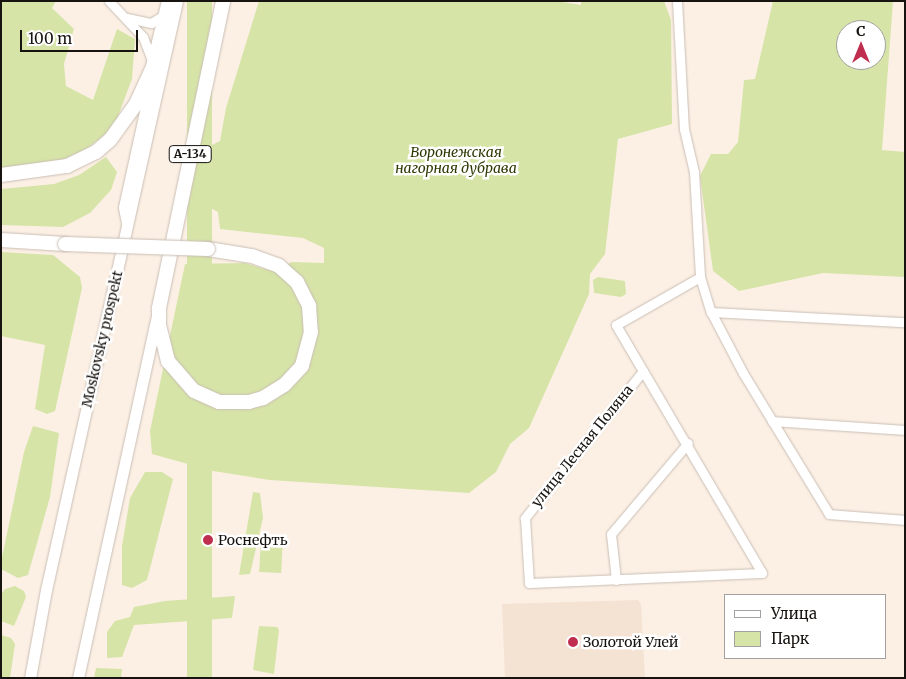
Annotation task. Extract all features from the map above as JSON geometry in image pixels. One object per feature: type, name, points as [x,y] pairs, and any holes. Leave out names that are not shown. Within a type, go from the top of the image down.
[{"type":"highway","name":"А-134","points":[[159,308],[223,1]]},
{"type":"highway","points":[[1,175],[52,170],[80,161],[96,152],[124,125],[153,68],[167,7]]},
{"type":"highway","points":[[1,240],[208,249],[266,261],[279,266],[297,282],[309,306],[311,332],[307,355],[294,376],[274,393],[249,402],[219,402],[206,398],[177,374],[168,361],[160,340],[159,308]]},
{"type":"main road","name":"Moskovsky prospekt","points":[[30,678],[46,590],[177,1]]},
{"type":"main road","points":[[78,678],[159,308]]},
{"type":"street","points":[[109,1],[127,18],[147,45],[153,68],[124,207],[127,228]]},
{"type":"street","points":[[678,1],[680,89],[684,129],[694,172],[700,277],[711,312],[772,421],[829,514],[905,520]]},
{"type":"street","points":[[127,18],[151,23],[167,7]]},
{"type":"street","name":"улица Лесная Поляна","points":[[643,371],[525,518],[529,583],[762,573],[688,443],[616,326],[700,277]]},
{"type":"street","points":[[711,312],[905,322]]},
{"type":"street","points":[[772,421],[905,430]]},
{"type":"street","points":[[616,580],[612,534],[688,443]]},
{"type":"shaded area","name":"Золотой Улей","points":[[638,600],[641,604],[645,678],[505,678],[502,604]]},
{"type":"green space","points":[[1,1],[56,1],[52,8],[74,29],[64,64],[66,86],[93,100],[117,29],[135,39],[132,79],[114,127],[84,151],[55,163],[1,169]]},
{"type":"green space","points":[[187,1],[212,1],[212,678],[187,678]]},
{"type":"green space","name":"Воронежская нагорная дубрава","points":[[259,1],[556,1],[581,5],[581,1],[664,1],[671,20],[672,124],[618,139],[605,254],[590,274],[589,294],[529,428],[510,444],[496,472],[469,493],[270,480],[213,471],[152,454],[150,431],[185,264],[245,263],[272,271],[292,262],[324,263],[324,248],[303,238],[220,229],[218,212],[200,202],[210,146],[220,141],[226,108]]},
{"type":"green space","points":[[773,1],[893,1],[882,150],[905,152],[905,277],[823,273],[739,291],[713,271],[700,176],[711,154],[728,154],[738,142],[744,80],[755,79]]},
{"type":"green space","points":[[106,157],[117,172],[111,190],[90,213],[63,227],[1,225],[1,189],[54,184],[79,175]]},
{"type":"green space","points":[[1,252],[53,255],[80,277],[82,288],[55,411],[47,414],[35,409],[45,345],[1,336]]},
{"type":"green space","points":[[598,277],[625,281],[626,294],[621,297],[594,293],[593,280]]},
{"type":"green space","points":[[33,426],[59,433],[50,497],[28,575],[18,578],[1,569],[1,562],[24,452]]},
{"type":"green space","points":[[145,472],[162,472],[173,479],[147,580],[132,588],[122,585],[122,546],[130,498]]},
{"type":"green space","points":[[253,492],[260,493],[263,518],[250,574],[239,575]]},
{"type":"green space","points":[[261,537],[283,538],[281,573],[259,572]]},
{"type":"green space","points":[[15,586],[24,591],[26,597],[14,626],[1,621],[1,594],[5,589]]},
{"type":"green space","points":[[235,596],[232,618],[134,625],[122,657],[107,658],[107,632],[115,621],[130,617],[134,607],[165,601]]},
{"type":"green space","points":[[259,626],[277,627],[279,630],[274,674],[253,670]]},
{"type":"green space","points":[[1,635],[11,638],[15,644],[10,678],[1,678]]},
{"type":"green space","points":[[96,668],[122,669],[121,678],[94,678]]},
{"type":"place","name":"Роснефть","points":[[208,540]]},
{"type":"place","name":"Золотой Улей","points":[[573,642]]}]
